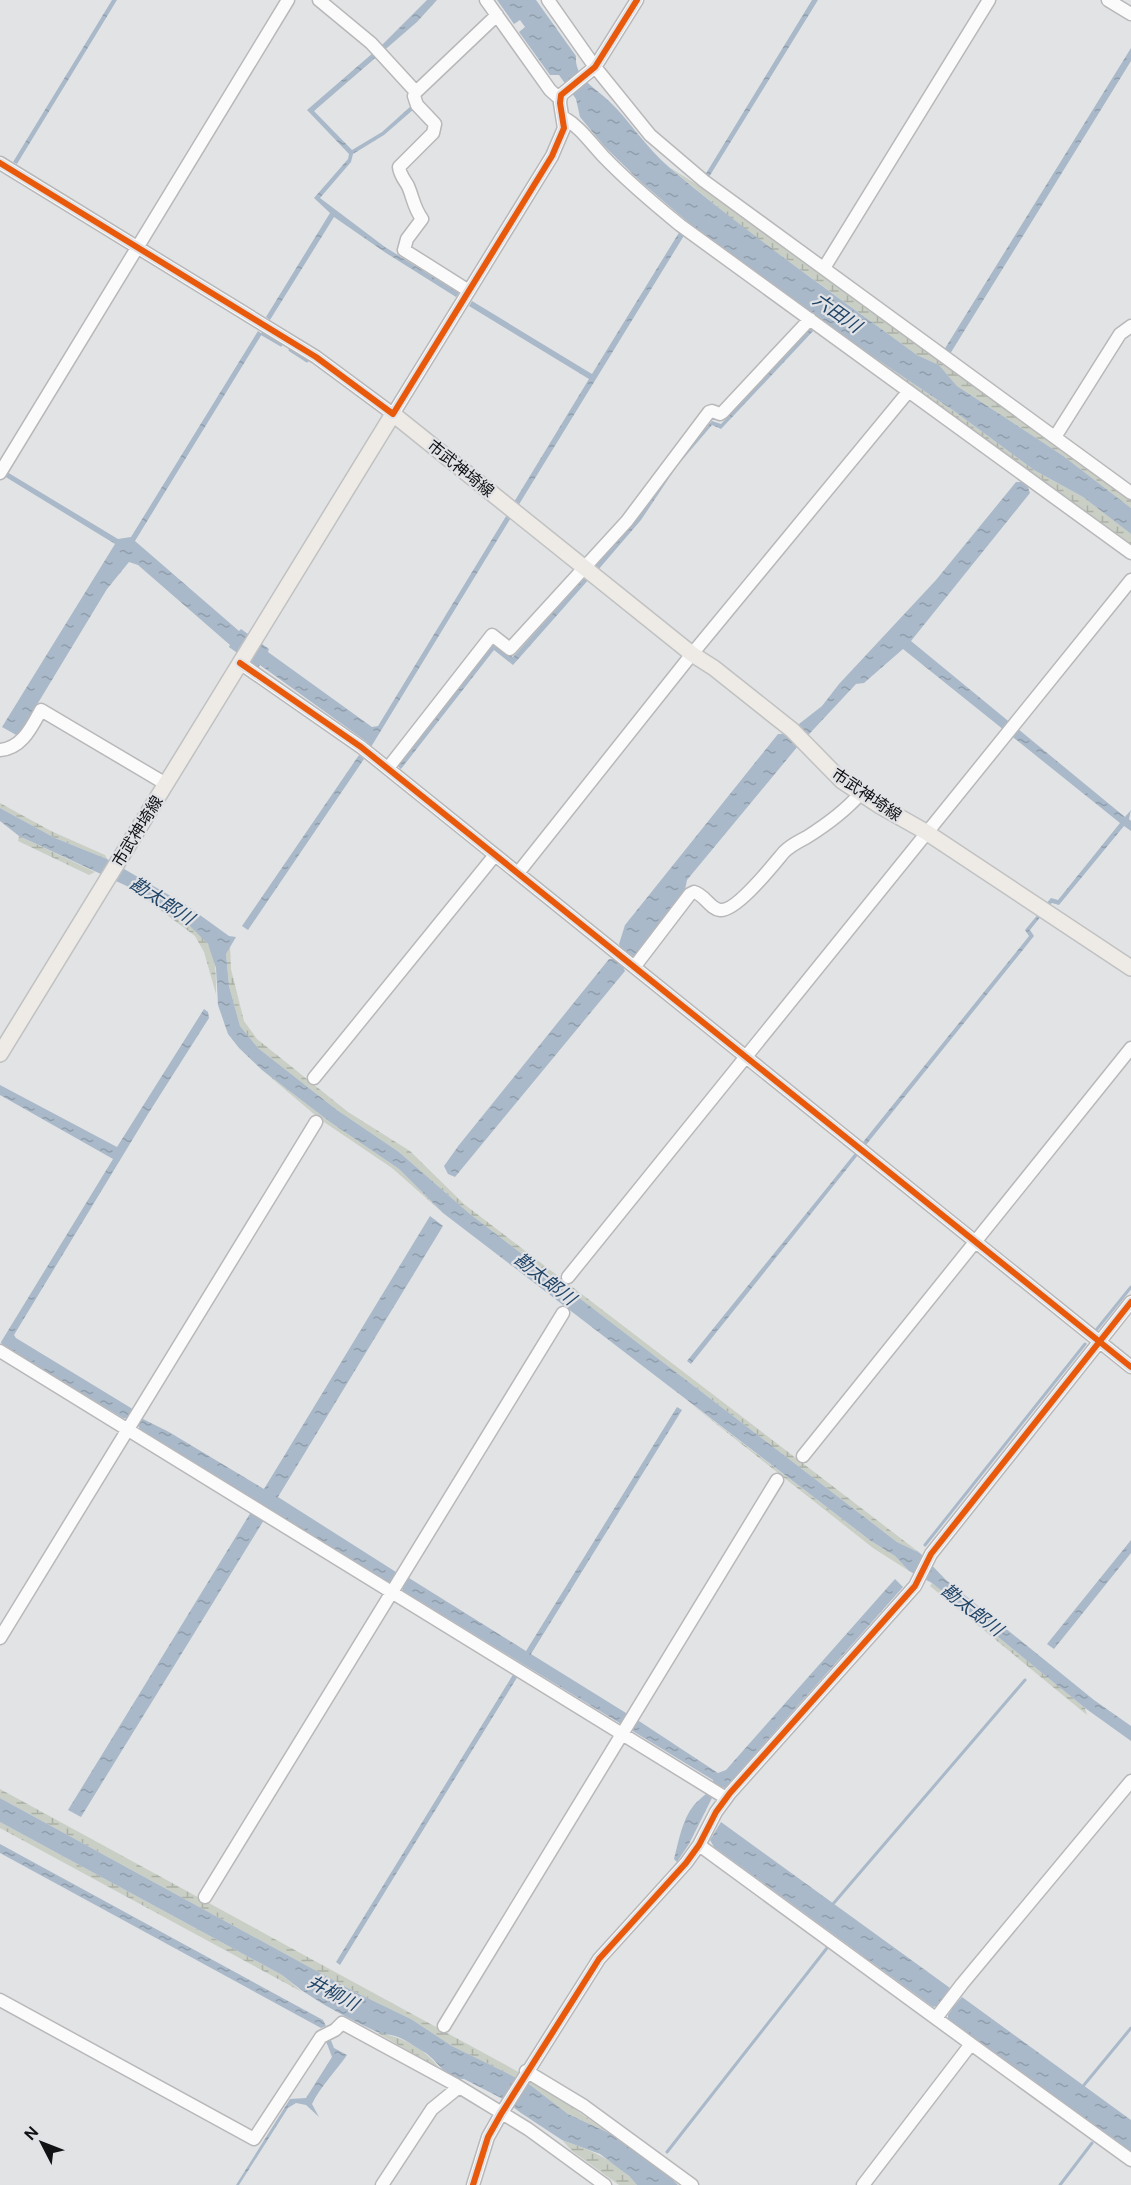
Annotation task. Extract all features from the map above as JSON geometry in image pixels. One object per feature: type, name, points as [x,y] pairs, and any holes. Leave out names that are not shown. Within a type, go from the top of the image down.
[{"type":"main road","name":"市武神埼線","points":[[0,1054],[393,414],[693,654],[714,668],[796,735],[835,774],[861,794],[926,832],[1131,968]]},
{"type":"street","points":[[0,473],[288,0]]},
{"type":"street","points":[[319,0],[379,52],[416,92]]},
{"type":"street","points":[[486,0],[550,90],[562,95]]},
{"type":"street","points":[[548,0],[591,72],[650,135],[704,181],[1131,493]]},
{"type":"street","points":[[562,95],[591,72],[638,0]]},
{"type":"street","points":[[824,268],[989,0]]},
{"type":"street","points":[[1108,0],[1131,14]]},
{"type":"street","points":[[469,291],[404,250],[407,239],[422,219],[412,204],[408,187],[399,167],[433,133],[435,128],[435,124],[417,105],[414,96],[416,92],[497,15]]},
{"type":"street","points":[[0,163],[316,357],[393,414],[552,156],[564,128],[562,95]]},
{"type":"street","points":[[563,117],[575,124],[643,195],[680,225],[1131,553]]},
{"type":"street","points":[[388,768],[492,635],[510,649],[627,521],[709,412],[720,414],[723,412],[810,319]]},
{"type":"street","points":[[1055,437],[1120,334],[1131,326]]},
{"type":"street","points":[[518,873],[693,654],[908,392]]},
{"type":"street","points":[[568,1278],[1131,580]]},
{"type":"street","points":[[241,661],[388,768],[1131,1367]]},
{"type":"street","points":[[0,750],[11,749],[20,742],[41,710],[166,784]]},
{"type":"street","points":[[627,959],[690,894],[698,893],[717,910],[722,910],[743,898],[789,846],[807,837],[849,807],[861,794]]},
{"type":"street","points":[[314,1078],[495,855]]},
{"type":"street","points":[[803,1456],[1131,1048]]},
{"type":"street","points":[[0,1638],[316,1122]]},
{"type":"street","points":[[473,2185],[488,2137],[526,2071],[599,1959],[687,1863],[716,1812],[717,1793],[917,1583],[931,1554],[1131,1302]]},
{"type":"street","points":[[205,1897],[563,1313]]},
{"type":"street","points":[[0,1351],[130,1427],[623,1732],[717,1793]]},
{"type":"street","points":[[444,2026],[777,1480]]},
{"type":"street","points":[[936,2018],[1131,1781]]},
{"type":"street","points":[[699,1845],[1131,2160]]},
{"type":"street","points":[[0,2001],[254,2139],[321,2037],[335,2030],[342,2023],[459,2087],[528,2129],[605,2185]]},
{"type":"street","points":[[863,2185],[971,2044]]},
{"type":"street","points":[[526,2071],[584,2106],[692,2185]]},
{"type":"street","points":[[382,2185],[432,2109],[459,2087]]},
{"type":"green space","points":[[669,167],[704,189],[1131,498],[1131,508],[1062,455],[957,386],[939,365],[917,355],[746,230]]},
{"type":"green space","points":[[850,341],[954,411],[1034,470],[1083,497],[1131,534],[1131,546]]},
{"type":"green space","points":[[0,803],[51,831],[105,855],[107,859],[55,838],[0,808]]},
{"type":"green space","points":[[19,836],[95,872],[89,875],[18,841]]},
{"type":"green space","points":[[131,888],[172,912],[200,934],[213,955],[216,994],[204,952],[195,936]]},
{"type":"green space","points":[[230,945],[231,969],[244,1021],[257,1039],[348,1112],[410,1151],[464,1204],[920,1553],[897,1542],[470,1214],[399,1152],[337,1110],[258,1048],[240,1026],[229,986],[226,954]]},
{"type":"green space","points":[[262,1070],[330,1122],[399,1169],[443,1213],[392,1168],[321,1120]]},
{"type":"green space","points":[[686,1400],[871,1541],[895,1556],[909,1571],[873,1548]]},
{"type":"green space","points":[[932,1583],[1085,1708],[1087,1715],[930,1586]]},
{"type":"green space","points":[[0,1789],[535,2081],[607,2132],[568,2114],[529,2084],[452,2046],[411,2019],[355,1992],[0,1798]]},
{"type":"green space","points":[[0,1822],[282,1975],[302,1992],[0,1828]]},
{"type":"green space","points":[[376,2032],[411,2044],[434,2061],[440,2069]]},
{"type":"green space","points":[[562,2140],[612,2162],[637,2185],[619,2185],[572,2151]]},
{"type":"water","points":[[112,0],[117,0],[17,164],[13,162]]},
{"type":"water","points":[[427,0],[437,0],[417,22],[314,111],[352,150],[382,132],[411,106],[414,109],[384,135],[353,154],[351,162],[320,198],[385,247],[459,293],[456,297],[334,217],[270,320],[266,317],[330,213],[314,198],[348,159],[349,154],[307,110],[381,46]]},
{"type":"water","name":"六田川","points":[[497,0],[536,0],[576,56],[576,64],[582,76],[617,109],[653,152],[670,168],[730,217],[823,287],[917,355],[939,365],[957,386],[1062,455],[1131,508],[1131,534],[1083,497],[1034,470],[954,411],[850,341],[689,223],[641,182],[605,147],[580,117],[576,99],[559,75],[550,75],[519,32],[525,27],[520,20],[514,24]]},
{"type":"water","points":[[812,0],[818,0],[709,177],[705,175]]},
{"type":"water","points":[[1131,48],[1131,61],[950,354],[944,350]]},
{"type":"water","points":[[680,231],[685,234],[518,506],[514,502],[589,379],[469,306],[472,301],[592,374]]},
{"type":"water","points":[[812,327],[815,329],[721,429],[712,425],[677,466],[641,520],[598,570],[594,567],[637,518],[676,463],[712,421],[721,424]]},
{"type":"water","points":[[258,331],[262,334],[135,541],[239,631],[241,629],[269,649],[268,652],[372,727],[378,726],[508,513],[512,516],[371,747],[260,665],[258,668],[229,647],[230,645],[138,565],[129,562],[107,589],[18,736],[2,727],[115,544],[4,476],[7,472],[118,539],[131,537]]},
{"type":"water","points":[[1016,482],[1026,482],[1030,493],[911,641],[1125,817],[1131,810],[1129,819],[1131,831],[1124,826],[1059,905],[1052,903],[1045,905],[1051,898],[1058,900],[1120,823],[903,649],[864,683],[856,684],[798,746],[687,880],[685,890],[635,957],[628,954],[621,963],[625,971],[455,1177],[448,1174],[444,1166],[459,1145],[609,959],[616,959],[622,950],[619,944],[625,925],[778,734],[790,734],[822,706],[839,684],[936,580]]},
{"type":"water","points":[[587,575],[590,578],[513,665],[494,650],[401,769],[396,765],[493,642],[513,657]]},
{"type":"water","points":[[359,755],[364,759],[248,930],[242,926]]},
{"type":"water","name":"勘太郎川","points":[[0,808],[55,838],[107,859],[186,905],[229,936],[236,937],[226,954],[229,986],[240,1026],[258,1048],[337,1110],[399,1152],[470,1214],[897,1542],[920,1553],[946,1580],[1094,1700],[1131,1726],[1131,1741],[1085,1708],[932,1583],[909,1571],[895,1556],[871,1541],[443,1213],[399,1169],[330,1122],[262,1070],[228,1034],[218,1005],[216,968],[208,944],[180,916],[131,888],[19,836],[0,821]]},
{"type":"water","points":[[1039,913],[1042,915],[1030,930],[1034,936],[866,1145],[863,1142],[1029,936],[1025,930]]},
{"type":"water","points":[[204,1009],[208,1012],[209,1018],[14,1335],[16,1338],[131,1408],[143,1419],[264,1489],[430,1216],[443,1226],[278,1497],[526,1651],[677,1407],[682,1410],[531,1654],[718,1773],[726,1770],[895,1579],[903,1587],[725,1788],[718,1786],[689,1844],[677,1862],[674,1859],[681,1830],[694,1805],[714,1785],[713,1780],[403,1591],[402,1587],[393,1582],[388,1583],[140,1429],[133,1421],[123,1418],[2,1345],[1,1342],[113,1159],[0,1095],[0,1085],[117,1147]]},
{"type":"water","points":[[855,1153],[858,1155],[691,1364],[687,1361]]},
{"type":"water","points":[[251,1512],[264,1520],[81,1817],[68,1810]]},
{"type":"water","points":[[1131,1540],[1131,1553],[1054,1649],[1047,1644]]},
{"type":"water","points":[[514,1673],[518,1676],[340,1965],[336,1962]]},
{"type":"water","name":"井柳川","points":[[0,1798],[355,1992],[411,2019],[452,2046],[529,2084],[568,2114],[607,2132],[663,2170],[678,2185],[637,2185],[600,2154],[562,2140],[501,2098],[464,2079],[452,2076],[429,2055],[406,2041],[376,2031],[337,2012],[314,1999],[282,1975],[0,1822]]},
{"type":"water","points":[[721,1822],[950,1988],[944,1996],[955,2005],[962,1997],[1131,2120],[1131,2153],[948,2019],[952,2009],[941,2001],[933,2007],[714,1847],[710,1840]]},
{"type":"water","points":[[0,1844],[323,2020],[326,2026],[321,2028],[0,1853]]},
{"type":"water","points":[[330,2038],[334,2048],[347,2055],[312,2104],[319,2117],[306,2105],[296,2103],[288,2108],[239,2185],[236,2185],[290,2099],[306,2098],[332,2057],[326,2041]]},
{"type":"waterway","points":[[262,334],[281,345]]},
{"type":"waterway","points":[[290,350],[307,361]]},
{"type":"waterway","points":[[1097,1329],[1131,1287]]},
{"type":"waterway","points":[[925,1545],[1085,1344]]},
{"type":"waterway","points":[[833,1904],[1025,1680]]},
{"type":"waterway","points":[[667,2152],[827,1948]]},
{"type":"waterway","points":[[1084,2085],[1131,2028]]},
{"type":"waterway","points":[[1060,2185],[1092,2143]]},
{"type":"cycle path","points":[[0,163],[316,357],[393,414],[552,156],[564,128],[561,95],[595,67],[637,0]]},
{"type":"cycle path","points":[[240,663],[361,747],[1131,1367]]},
{"type":"cycle path","points":[[473,2185],[488,2137],[599,1959],[686,1863],[730,1793],[915,1586],[931,1554],[1131,1302]]}]
